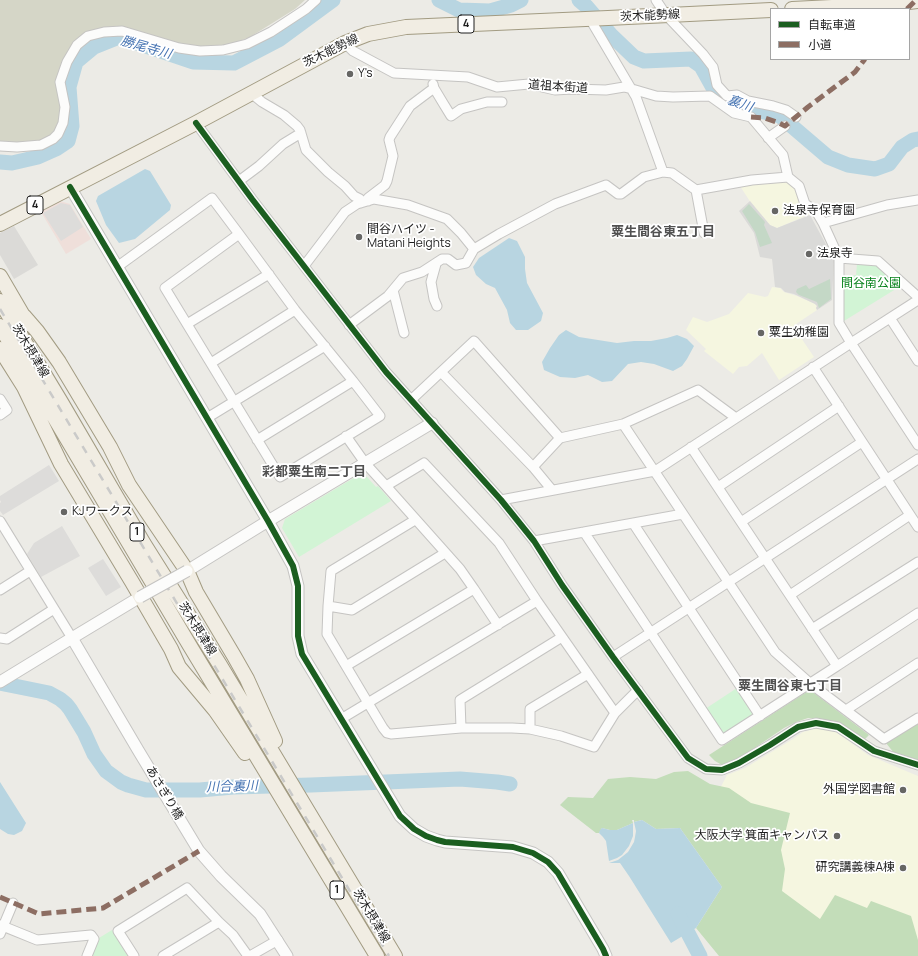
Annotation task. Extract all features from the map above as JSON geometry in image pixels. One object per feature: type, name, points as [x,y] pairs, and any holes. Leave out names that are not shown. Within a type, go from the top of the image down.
[{"type":"main road","points":[[806,8],[913,1]]},
{"type":"main road","name":"茨木能勢線","points":[[0,224],[196,123],[345,42],[368,34],[406,26],[770,10]]},
{"type":"main road","points":[[0,276],[24,316],[69,400],[111,470],[188,608],[196,626]]},
{"type":"main road","name":"茨木摂津線","points":[[1,303],[185,611],[278,755],[302,801],[395,956]]},
{"type":"main road","points":[[24,316],[37,331],[66,373],[108,443],[130,485],[187,571],[196,592],[249,683],[269,728],[278,755]]},
{"type":"main road","name":"茨木摂津線","points":[[0,326],[183,633],[253,759],[327,872],[377,956]]},
{"type":"main road","points":[[0,349],[152,590],[178,629],[183,633]]},
{"type":"main road","points":[[24,387],[61,464],[183,671],[253,759]]},
{"type":"street","points":[[0,146],[17,147],[41,145],[53,139],[58,134],[63,123],[65,107],[60,82],[77,45],[88,36],[104,32],[122,31],[179,48],[200,51],[223,50],[247,44],[271,32],[306,10],[316,0]]},
{"type":"street","points":[[656,0],[666,15],[707,58],[713,67],[717,85],[727,96]]},
{"type":"street","points":[[590,19],[632,88],[663,172]]},
{"type":"street","name":"道祖本街道","points":[[345,42],[353,51],[394,73],[468,77],[497,87],[529,84],[555,90],[606,90],[624,87],[632,88],[656,96],[710,96],[734,113],[751,117],[768,138]]},
{"type":"street","points":[[430,75],[434,88],[452,116],[461,109],[487,102],[502,102]]},
{"type":"street","points":[[365,202],[387,181],[393,156],[389,140],[390,137],[410,106],[434,88]]},
{"type":"street","points":[[251,93],[262,102],[284,114],[297,126],[301,133],[306,150],[354,196],[365,202]]},
{"type":"street","points":[[727,96],[737,95],[748,101],[786,110],[796,117]]},
{"type":"street","points":[[723,106],[727,96]]},
{"type":"street","points":[[196,123],[386,372],[500,500],[534,541],[562,585],[613,657],[688,758],[706,769],[722,770],[739,763],[798,727],[816,723],[838,727],[874,751],[918,765]]},
{"type":"street","points":[[785,126],[768,138],[783,155],[788,177],[799,186],[805,204],[816,211],[839,258],[839,323],[918,445]]},
{"type":"street","points":[[239,181],[259,166],[283,144],[301,133]]},
{"type":"street","points":[[349,325],[388,296],[403,278],[422,272],[442,259],[448,259],[456,265],[466,263],[474,249],[499,234],[555,204],[606,185],[618,194],[622,194],[644,177],[663,172],[672,173],[696,190],[704,233]]},
{"type":"street","points":[[696,190],[752,180],[788,177]]},
{"type":"street","points":[[70,187],[268,521],[293,566],[298,586],[298,636],[302,654],[400,816],[414,829],[437,840],[445,842],[512,847],[532,853],[548,862],[558,873],[606,956]]},
{"type":"street","points":[[117,267],[212,198],[239,234],[269,274],[295,310],[380,416],[280,477],[165,288],[239,234]]},
{"type":"street","points":[[304,266],[345,212],[357,204],[374,199],[408,205],[448,219],[474,249]]},
{"type":"street","points":[[822,222],[888,205],[918,200]]},
{"type":"street","points":[[500,500],[655,471],[918,299],[878,261],[839,258]]},
{"type":"street","points":[[436,264],[432,282],[434,299],[437,306]]},
{"type":"street","points":[[187,324],[269,274]]},
{"type":"street","points":[[393,290],[404,333]]},
{"type":"street","points":[[211,363],[295,310]]},
{"type":"street","points":[[890,318],[917,357]]},
{"type":"street","points":[[411,400],[474,342],[560,438]]},
{"type":"street","points":[[207,418],[324,346]]},
{"type":"street","points":[[813,367],[918,527]]},
{"type":"street","points":[[441,372],[533,467],[552,490]]},
{"type":"street","points":[[257,440],[353,381]]},
{"type":"street","points":[[533,467],[560,438],[623,424],[698,390],[736,418]]},
{"type":"street","points":[[0,398],[7,410],[0,415]]},
{"type":"street","points":[[718,487],[839,406]]},
{"type":"street","points":[[0,682],[432,423]]},
{"type":"street","points":[[623,424],[775,652],[811,684],[884,739],[918,718]]},
{"type":"street","points":[[346,436],[365,463],[460,569],[498,625]]},
{"type":"street","points":[[741,522],[862,442]]},
{"type":"street","points":[[691,447],[837,666]]},
{"type":"street","points":[[613,657],[918,458]]},
{"type":"street","points":[[386,486],[424,463],[499,544],[615,713]]},
{"type":"street","points":[[534,541],[683,514]]},
{"type":"street","points":[[790,595],[910,515]]},
{"type":"street","points":[[415,520],[330,571],[326,634],[387,733],[391,734],[461,728],[530,729],[594,746],[615,713],[638,690]]},
{"type":"street","points":[[0,521],[4,536],[30,571],[72,638]]},
{"type":"street","points":[[633,523],[760,716]]},
{"type":"street","points":[[584,532],[722,740],[811,684],[918,613]]},
{"type":"street","points":[[328,606],[352,610],[445,553]]},
{"type":"street","points":[[812,629],[918,562]]},
{"type":"street","points":[[0,590],[30,571]]},
{"type":"street","points":[[346,666],[474,589]]},
{"type":"street","points":[[341,719],[537,601]]},
{"type":"street","points":[[0,638],[7,639],[54,609]]},
{"type":"street","points":[[461,728],[460,700],[562,637]]},
{"type":"street","name":"あさぎり橋","points":[[72,638],[199,850],[221,876],[260,914],[287,956]]},
{"type":"street","points":[[846,710],[918,663]]},
{"type":"street","points":[[530,729],[530,709],[588,674]]},
{"type":"street","points":[[134,956],[118,930],[187,888],[219,922],[234,935],[249,956],[278,940]]},
{"type":"street","points":[[13,903],[1,928],[37,940],[91,935],[94,939],[87,956]]},
{"type":"street","points":[[162,956],[219,922]]},
{"type":"shaded area","points":[[0,0],[305,0],[295,9],[250,37],[223,47],[210,49],[182,45],[121,29],[86,34],[64,62],[62,111],[55,134],[41,142],[17,145],[0,142]]},
{"type":"shaded area","points":[[788,182],[794,186],[810,214],[777,228],[770,225],[751,203],[740,186]]},
{"type":"shaded area","points":[[60,201],[70,204],[91,239],[66,254],[41,212]]},
{"type":"shaded area","points":[[750,201],[770,225],[777,228],[810,215],[834,259],[832,300],[817,310],[817,306],[815,304],[794,294],[785,292],[781,288],[775,287],[772,259],[760,257],[754,233],[739,211]]},
{"type":"shaded area","points":[[61,203],[70,205],[83,227],[61,241],[43,213]]},
{"type":"shaded area","points":[[749,204],[765,222],[764,225],[772,243],[760,247],[755,232],[742,211]]},
{"type":"shaded area","points":[[14,226],[38,265],[14,279],[0,255],[0,233]]},
{"type":"shaded area","points":[[830,279],[831,299],[819,308],[817,302],[799,295],[796,292],[797,289],[806,285],[809,289]]},
{"type":"shaded area","points":[[772,287],[780,288],[784,292],[797,296],[817,306],[817,310],[793,326],[814,357],[779,380],[762,353],[747,366],[739,367],[733,374],[704,351],[706,349],[686,330],[693,317],[707,322],[729,314],[748,293],[765,297],[768,296]]},
{"type":"shaded area","points":[[49,465],[59,481],[3,515],[0,511],[0,496]]},
{"type":"shaded area","points":[[62,526],[80,556],[41,577],[27,554],[34,543]]},
{"type":"shaded area","points":[[103,559],[121,587],[106,596],[88,568]]},
{"type":"shaded area","name":"大阪大学 箕面キャンパス","points":[[823,727],[833,730],[868,755],[918,776],[918,956],[805,956],[713,802],[727,775],[745,768],[803,732]]},
{"type":"green space","name":"間谷南公園","points":[[857,264],[877,265],[899,283],[899,287],[844,321],[843,276],[856,275]]},
{"type":"green space","points":[[357,476],[367,477],[376,487],[378,486],[391,501],[299,557],[282,528],[285,519]]},
{"type":"green space","points":[[740,686],[760,716],[722,740],[702,711]]},
{"type":"green space","points":[[805,693],[814,693],[869,735],[864,740],[852,731],[833,721],[808,718],[784,728],[734,762],[722,765],[709,755]]},
{"type":"green space","points":[[918,723],[918,763],[894,753],[886,743]]},
{"type":"green space","points":[[688,771],[710,784],[729,788],[751,803],[790,813],[781,850],[785,869],[782,891],[820,919],[835,895],[867,908],[871,901],[911,916],[918,940],[918,956],[719,956],[696,928],[722,887],[680,828],[656,829],[642,820],[634,822],[634,820],[632,820],[633,823],[617,830],[602,828],[599,833],[596,833],[560,805],[568,797],[593,798],[608,779],[630,777],[656,779],[674,772]]},
{"type":"green space","points":[[112,930],[128,956],[91,956],[99,938]]},
{"type":"water","points":[[145,169],[150,171],[171,205],[170,210],[135,239],[119,243],[106,225],[96,201],[98,196]]},
{"type":"water","points":[[509,238],[517,241],[525,257],[527,283],[543,313],[541,321],[528,330],[516,330],[510,323],[507,310],[495,288],[486,284],[476,275],[473,267],[479,258]]},
{"type":"water","points":[[566,330],[579,337],[617,343],[651,341],[677,335],[687,339],[694,346],[682,366],[673,371],[654,364],[641,362],[628,364],[612,381],[602,382],[588,375],[575,378],[560,377],[544,370],[542,362],[559,335]]},
{"type":"water","points":[[0,782],[26,823],[22,831],[14,835],[8,834],[0,829]]},
{"type":"water","points":[[642,820],[656,829],[680,828],[722,887],[696,928],[671,943],[620,863],[609,863],[618,860],[628,852],[634,842],[635,837],[636,831],[634,822]]},
{"type":"water","points":[[633,823],[633,836],[629,846],[622,855],[609,861],[606,841],[599,833],[600,830],[602,828],[617,830]]},
{"type":"waterway","name":"勝尾寺川","points":[[0,162],[12,163],[38,157],[56,149],[68,141],[72,126],[69,87],[76,62],[94,47],[119,37],[193,62],[234,63],[280,39],[333,0]]},
{"type":"waterway","name":"裏川","points":[[439,0],[459,10],[490,11],[511,5],[521,0]]},
{"type":"waterway","name":"裏川","points":[[579,0],[611,35],[634,57],[644,61],[691,59],[701,66],[716,93],[728,103],[780,116],[828,157],[848,165],[875,169],[889,164],[902,147],[913,140],[918,139]]},
{"type":"waterway","name":"川合裏川","points":[[0,683],[49,693],[60,699],[70,709],[84,732],[94,754],[106,771],[121,782],[146,790],[200,790],[233,787],[460,779],[510,784]]},
{"type":"waterway","name":"川合裏川","points":[[678,914],[700,956]]},
{"type":"railway","points":[[0,309],[389,956]]},
{"type":"marked path","points":[[908,8],[915,1]]},
{"type":"marked path","points":[[751,117],[765,118],[785,126],[855,72],[864,60]]},
{"type":"marked path","points":[[0,897],[39,914],[103,908],[199,851]]},
{"type":"cycle path","points":[[196,123],[252,199],[386,372],[501,500],[534,541],[562,585],[613,657],[688,758],[706,769],[722,770],[739,763],[798,727],[816,723],[838,727],[874,751],[918,765]]},
{"type":"cycle path","points":[[70,187],[268,521],[293,566],[298,586],[298,636],[302,654],[400,816],[414,829],[437,840],[445,842],[513,847],[533,853],[548,862],[558,873],[606,956]]},
{"type":"place","name":"Y's","points":[[350,74]]},
{"type":"place","name":"法泉寺保育園","points":[[775,211]]},
{"type":"place","name":"間谷ハイツ - Matani Heights","points":[[359,237]]},
{"type":"place","name":"法泉寺","points":[[809,254]]},
{"type":"place","name":"粟生幼稚園","points":[[761,333]]},
{"type":"place","name":"KJワークス","points":[[64,512]]},
{"type":"place","name":"外国学図書館","points":[[903,790]]},
{"type":"place","name":"大阪大学 箕面キャンパス","points":[[837,836]]},
{"type":"place","name":"研究講義棟A棟","points":[[903,868]]},
{"type":"district","name":"粟生間谷東五丁目","points":[[663,232]]},
{"type":"district","name":"彩都粟生南二丁目","points":[[314,472]]},
{"type":"district","name":"粟生間谷東七丁目","points":[[790,686]]}]
